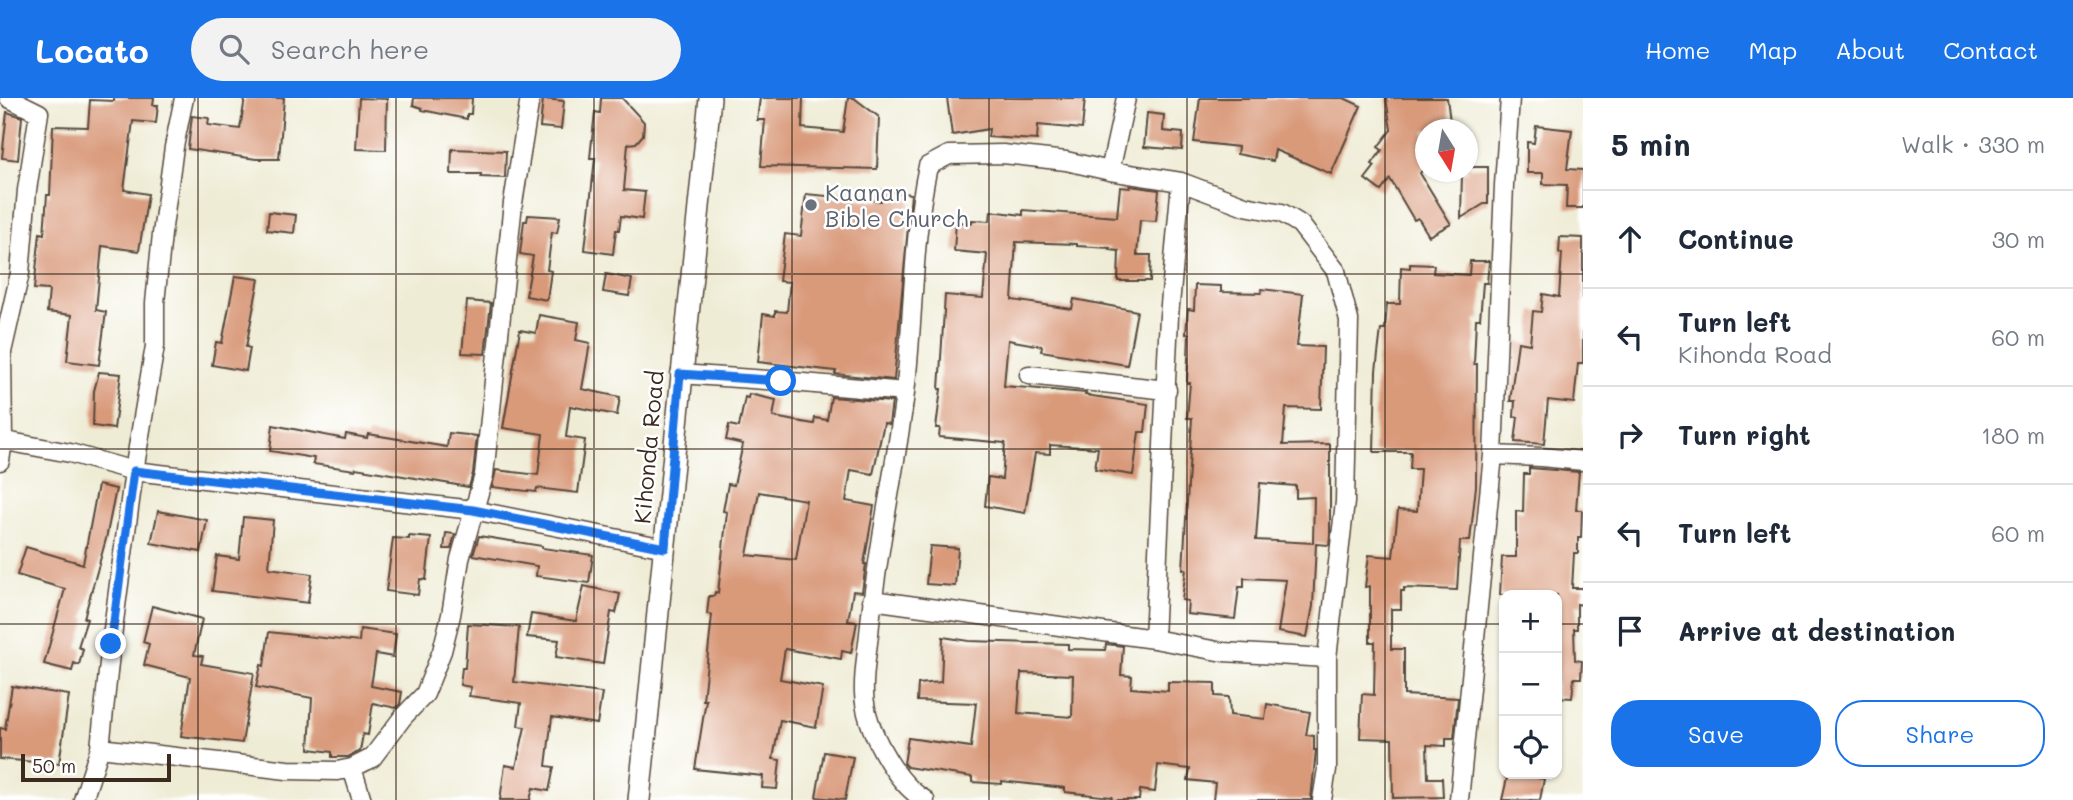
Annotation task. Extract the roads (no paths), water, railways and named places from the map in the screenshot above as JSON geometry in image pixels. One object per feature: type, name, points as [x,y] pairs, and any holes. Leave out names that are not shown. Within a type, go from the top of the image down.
[{"type":"street","points":[[0,461],[2,352],[20,273],[27,190],[39,113],[9,98]]},
{"type":"street","points":[[83,800],[100,748],[134,471],[155,346],[155,303],[162,234],[184,98]]},
{"type":"street","points":[[100,748],[287,770],[337,771],[352,768],[372,758],[402,717],[425,694],[442,650],[460,559],[484,475],[513,203],[530,98]]},
{"type":"street","name":"Kihonda Road","points":[[639,800],[710,98]]},
{"type":"street","points":[[1110,171],[1126,98]]},
{"type":"street","points":[[1459,800],[1493,456],[1503,198],[1510,98]]},
{"type":"street","points":[[925,800],[896,773],[873,732],[864,694],[872,600],[905,392],[921,206],[928,166],[949,155],[1003,154],[1066,161],[1181,182],[1245,206],[1282,213],[1300,224],[1335,271],[1349,320],[1346,489],[1327,658],[1327,769],[1322,800]]},
{"type":"street","points":[[1154,639],[1169,316],[1181,182]]},
{"type":"street","points":[[680,374],[905,392]]},
{"type":"street","points":[[1029,375],[1167,390]]},
{"type":"street","points":[[1,441],[70,453],[134,471],[473,510],[665,548]]},
{"type":"street","points":[[1493,456],[1583,461]]},
{"type":"street","points":[[872,600],[1154,639],[1223,652],[1327,658]]},
{"type":"street","points":[[352,768],[362,800]]},
{"type":"place","name":"Kaanan Bible Church","points":[[811,205]]}]
